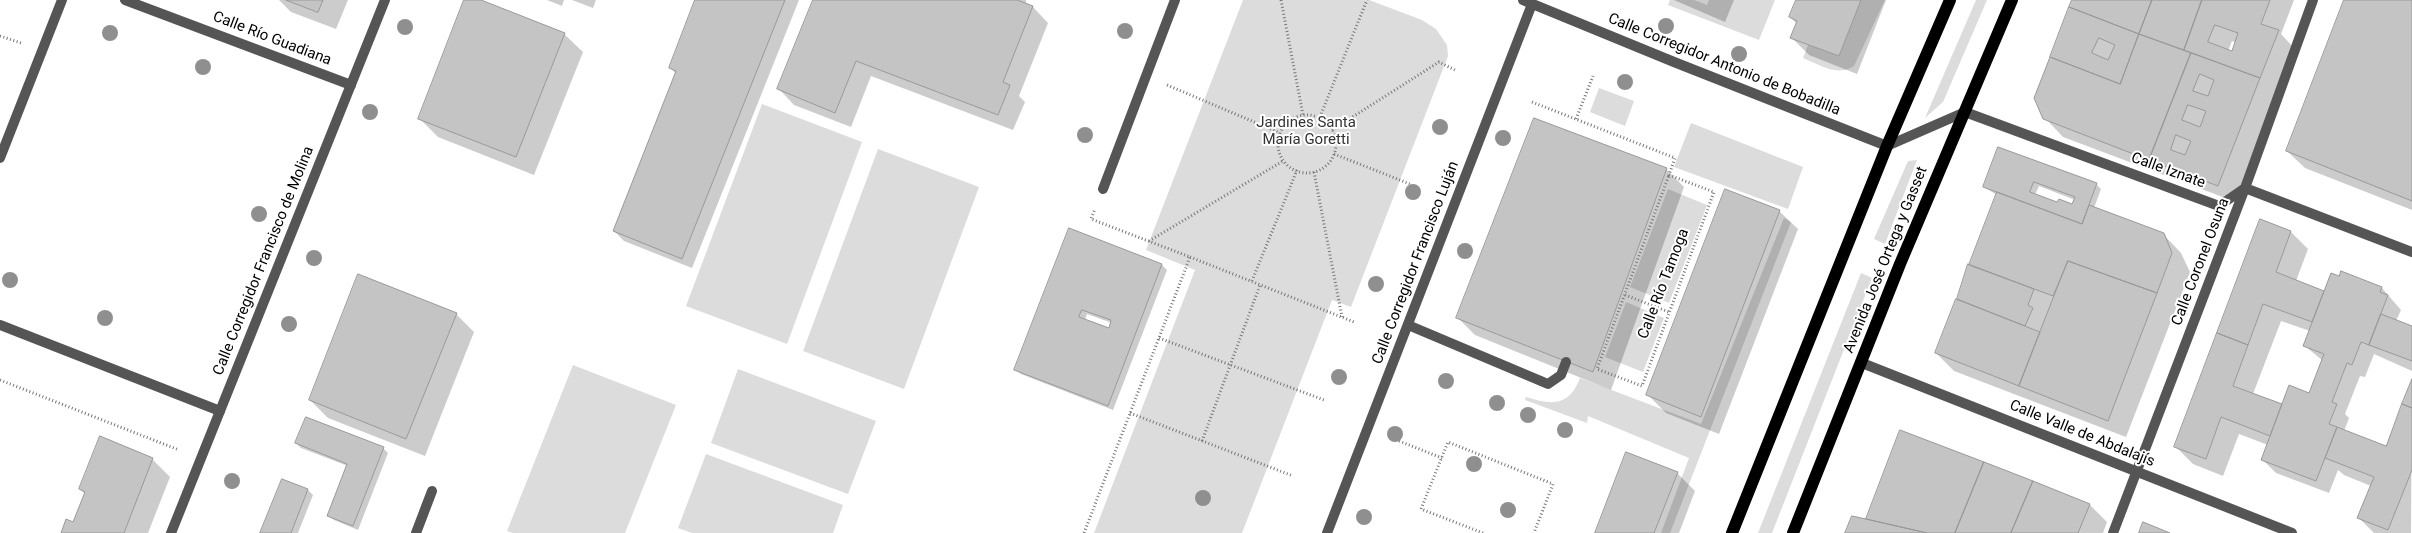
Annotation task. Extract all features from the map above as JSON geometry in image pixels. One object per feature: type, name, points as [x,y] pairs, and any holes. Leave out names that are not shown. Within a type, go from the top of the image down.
[{"type":"main road","points":[[1732,533],[1887,146],[1950,0]]},
{"type":"main road","name":"Avenida José Ortega y Gasset","points":[[1793,533],[2012,0]]},
{"type":"street","points":[[0,158],[62,0]]},
{"type":"street","name":"Calle Río Guadiana","points":[[125,0],[352,85]]},
{"type":"street","name":"Calle Corregidor Francisco de Molina","points":[[171,533],[385,0]]},
{"type":"street","points":[[1103,189],[1174,0]]},
{"type":"street","name":"Calle Coronel Osuna","points":[[2113,533],[2138,472],[2245,188],[2313,0]]},
{"type":"street","name":"Calle Corregidor Antonio de Bobadilla","points":[[1528,2],[1887,146]]},
{"type":"street","name":"Calle Corregidor Francisco Luján","points":[[1328,533],[1408,325],[1528,2]]},
{"type":"street","points":[[1887,146],[1965,112]]},
{"type":"street","name":"Calle Iznate","points":[[1965,112],[2219,206],[2245,188]]},
{"type":"street","points":[[2245,188],[2412,252]]},
{"type":"street","points":[[0,325],[220,411]]},
{"type":"street","points":[[1408,325],[1548,384],[1561,375],[1566,362]]},
{"type":"street","name":"Calle Valle de Abdalajís","points":[[1862,363],[2292,533]]},
{"type":"street","points":[[416,533],[432,491]]},
{"type":"path","points":[[1281,0],[1303,116]]},
{"type":"path","points":[[1320,117],[1367,0]]},
{"type":"path","points":[[1332,130],[1439,62],[1455,70]]},
{"type":"path","points":[[1145,76],[1280,133]]},
{"type":"path","points":[[1576,119],[1593,76]]},
{"type":"path","points":[[1532,102],[1675,158],[1624,295],[1669,312]]},
{"type":"path","points":[[1303,116],[1320,117],[1332,130],[1336,147],[1334,154],[1324,167],[1314,172],[1297,170],[1283,160],[1279,151],[1280,133],[1288,122],[1303,116]]},
{"type":"path","points":[[1334,154],[1410,184]]},
{"type":"path","points":[[1149,241],[1283,160]]},
{"type":"path","points":[[1252,282],[1297,170]]},
{"type":"path","points":[[1314,172],[1342,317]]},
{"type":"path","name":"Calle Río Tamoga","points":[[1624,295],[1598,369],[1642,386],[1714,192],[1669,175]]},
{"type":"path","points":[[1103,189],[1091,219],[1354,322]]},
{"type":"path","points":[[1084,533],[1190,257]]},
{"type":"path","points":[[1202,441],[1260,284]]},
{"type":"path","points":[[1158,338],[1324,400]]},
{"type":"path","points":[[0,380],[200,458]]},
{"type":"path","points":[[1130,413],[1293,476]]},
{"type":"path","points":[[1399,441],[1442,458]]},
{"type":"path","points":[[1482,533],[1421,509],[1448,442],[1553,484],[1534,533]]},
{"type":"green space","name":"Jardines Santa María Goretti","points":[[1243,0],[1369,0],[1422,20],[1436,29],[1447,45],[1448,56],[1351,307],[1332,300],[1242,533],[1094,533],[1195,270],[1146,250]]},
{"type":"green space","points":[[1670,0],[1694,0],[1707,5],[1709,0],[1775,0],[1759,40],[1668,5]]},
{"type":"green space","points":[[1861,0],[1885,0],[1854,66],[1841,70],[1828,69],[1803,58],[1808,45],[1839,56]]},
{"type":"green space","points":[[1976,0],[1987,0],[1943,102],[1925,118]]},
{"type":"green space","points":[[1599,88],[1634,101],[1625,126],[1590,112]]},
{"type":"green space","points":[[762,104],[862,142],[787,344],[686,306]]},
{"type":"green space","points":[[1691,123],[1803,167],[1788,209],[1674,167]]},
{"type":"green space","points":[[878,149],[979,187],[904,389],[803,351]]},
{"type":"green space","points":[[1917,160],[1885,244],[1874,239],[1908,161]]},
{"type":"green space","points":[[1668,189],[1707,205],[1669,303],[1630,287]]},
{"type":"green space","points":[[1784,218],[1791,222],[1670,533],[1661,533],[1689,458],[1588,416],[1587,423],[1525,400],[1526,397],[1551,402],[1565,399],[1576,387],[1580,378],[1701,424]]},
{"type":"green space","points":[[1861,273],[1872,278],[1772,533],[1758,533]]},
{"type":"green space","points":[[1626,302],[1664,318],[1643,372],[1605,357]]},
{"type":"green space","points":[[573,365],[676,405],[625,533],[513,533],[507,531]]},
{"type":"green space","points":[[738,369],[876,421],[848,494],[711,443]]},
{"type":"green space","points":[[706,454],[843,505],[833,533],[692,533],[678,528]]},
{"type":"building","points":[[286,0],[323,0],[318,12]]},
{"type":"building","points":[[464,0],[481,0],[565,33],[516,157],[418,119]]},
{"type":"building","points":[[695,0],[785,0],[682,259],[613,231],[676,71],[669,68]]},
{"type":"building","points":[[813,0],[1017,0],[1033,6],[1003,82],[1010,85],[998,115],[856,61],[835,113],[777,89]]},
{"type":"building","points":[[1796,0],[1861,0],[1839,56],[1790,38],[1797,21],[1789,17]]},
{"type":"building","points":[[2072,0],[2152,0],[2139,34],[2069,7]]},
{"type":"building","points":[[2152,0],[2202,0],[2184,50],[2139,34]]},
{"type":"building","points":[[2202,0],[2270,0],[2261,24],[2279,30],[2260,78],[2184,50]],"holes":[[[2215,25],[2238,33],[2232,51],[2208,42]]]},
{"type":"building","points":[[2344,0],[2412,0],[2412,201],[2286,151]]},
{"type":"building","points":[[2069,7],[2139,34],[2120,84],[2050,57]],"holes":[[[2099,38],[2115,45],[2108,60],[2092,53]]]},
{"type":"building","points":[[2139,34],[2191,53],[2149,160],[2043,119],[2034,98],[2050,57],[2120,84]]},
{"type":"building","points":[[2191,53],[2260,78],[2218,186],[2149,160]],"holes":[[[2200,74],[2214,80],[2208,96],[2193,91]],[[2188,105],[2206,111],[2200,127],[2182,120]],[[2176,135],[2191,141],[2185,155],[2171,150]]]},
{"type":"building","points":[[1534,118],[1667,168],[1593,372],[1456,318]]},
{"type":"building","points":[[1998,147],[2097,183],[2082,224],[1983,187]],"holes":[[[2034,182],[2075,197],[2072,204],[2059,199],[2057,202],[2030,192]]]},
{"type":"building","points":[[1725,189],[1780,210],[1701,417],[1646,395]]},
{"type":"building","points":[[1997,192],[2082,224],[2089,205],[2164,233],[2172,253],[2157,293],[2068,261],[2053,296],[1969,265]]},
{"type":"building","points":[[2260,219],[2291,231],[2276,272],[2324,291],[2312,322],[2263,304],[2248,345],[2217,333]]},
{"type":"building","points":[[1069,228],[1162,264],[1108,406],[1014,370]],"holes":[[[1082,310],[1111,320],[1109,328],[1079,317]]]},
{"type":"building","points":[[2068,261],[2157,293],[2108,421],[2019,386]]},
{"type":"building","points":[[1968,264],[2034,289],[2028,305],[2033,308],[2025,326],[1957,299]]},
{"type":"building","points":[[2341,271],[2382,287],[2380,292],[2388,295],[2369,345],[2361,342],[2352,365],[2347,363],[2332,402],[2337,404],[2329,424],[2337,427],[2316,481],[2261,460],[2289,385],[2309,393],[2324,354],[2303,346],[2331,273],[2339,276]]},
{"type":"building","points":[[358,274],[457,313],[406,439],[309,400]]},
{"type":"building","points":[[1956,299],[2040,332],[2019,386],[1935,353]]},
{"type":"building","points":[[2381,314],[2412,326],[2412,361],[2369,345]]},
{"type":"building","points":[[2217,333],[2248,345],[2233,386],[2282,404],[2270,436],[2221,417],[2206,459],[2174,447]]},
{"type":"building","points":[[2412,379],[2412,408],[2402,404]]},
{"type":"building","points":[[2402,404],[2412,408],[2412,470],[2388,530],[2357,518],[2374,477],[2325,458],[2337,427],[2386,446]]},
{"type":"building","points":[[306,417],[384,447],[353,526],[327,516],[347,464],[295,443]]},
{"type":"building","points":[[1900,430],[1984,462],[1955,533],[1927,533],[1866,519]]},
{"type":"building","points":[[100,436],[153,458],[124,533],[61,533],[66,519],[73,522],[85,492],[79,489]]},
{"type":"building","points":[[1626,452],[1678,472],[1654,533],[1595,533]]},
{"type":"building","points":[[1984,462],[2033,481],[2011,533],[1955,533]]},
{"type":"building","points":[[282,479],[308,489],[291,533],[260,533]]},
{"type":"building","points":[[2033,481],[2090,504],[2078,533],[2011,533]]},
{"type":"building","points":[[1852,516],[1866,519],[1927,533],[1845,533]]},
{"type":"building","points":[[2143,522],[2170,533],[2139,533]]}]
